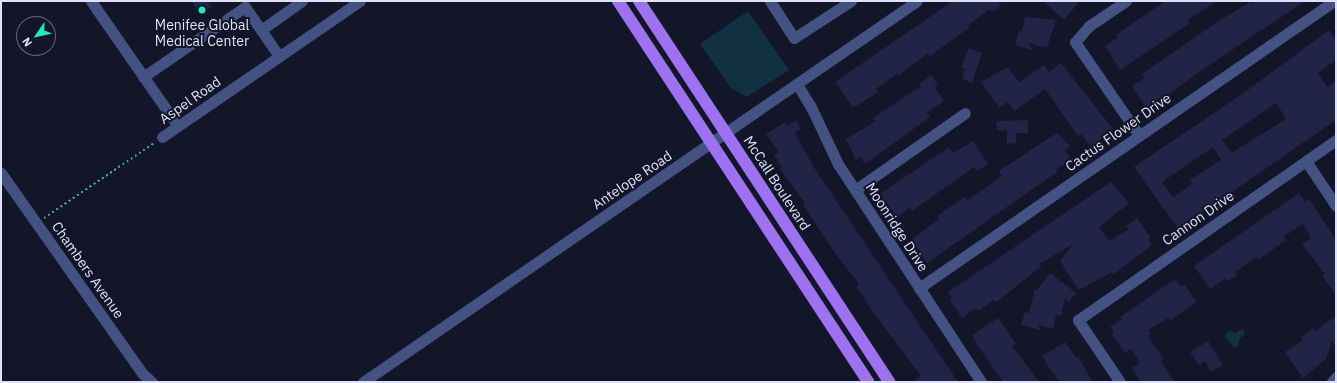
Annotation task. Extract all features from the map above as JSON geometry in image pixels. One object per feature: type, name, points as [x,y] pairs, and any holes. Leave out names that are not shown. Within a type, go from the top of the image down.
[{"type":"main road","points":[[618,1],[868,382]]},
{"type":"main road","name":"McCall Boulevard","points":[[639,1],[889,382]]},
{"type":"street","points":[[91,1],[178,126]]},
{"type":"street","points":[[261,30],[302,1]]},
{"type":"street","name":"Aspel Road","points":[[162,137],[360,1]]},
{"type":"street","points":[[770,1],[794,38],[851,1]]},
{"type":"street","name":"Antelope Road","points":[[364,382],[917,1]]},
{"type":"street","points":[[1126,1],[1089,26],[1075,42],[1139,135]]},
{"type":"street","name":"Cactus Flower Drive","points":[[919,288],[1334,1]]},
{"type":"street","points":[[143,77],[243,4],[279,56]]},
{"type":"street","name":"Moonridge Drive","points":[[796,84],[811,107],[838,164],[981,382]]},
{"type":"street","points":[[855,190],[965,113]]},
{"type":"street","name":"Cannon Drive","points":[[1120,382],[1078,320],[1336,140]]},
{"type":"street","points":[[1306,161],[1336,206]]},
{"type":"street","name":"Chambers Avenue","points":[[1,173],[143,374],[152,382]]},
{"type":"street","points":[[1332,382],[1336,377]]},
{"type":"path","name":"Aspel Road","points":[[36,223],[162,137]]},
{"type":"water","points":[[748,11],[789,70],[747,97],[731,88],[700,44]]},
{"type":"water","points":[[1242,329],[1245,334],[1240,338],[1238,346],[1234,348],[1225,337],[1226,334],[1229,331],[1236,333]]},
{"type":"building","name":"Menifee Global Medical Center","points":[[191,1],[208,1],[212,7],[201,14]]},
{"type":"building","points":[[953,1],[1002,1],[999,3],[1001,6],[992,12],[990,9],[968,25],[970,27],[930,56],[928,53],[898,76],[897,74],[876,89],[878,92],[853,108],[835,82]]},
{"type":"building","points":[[1043,1],[1080,1],[1064,20]]},
{"type":"building","points":[[1165,1],[1217,1],[1188,20],[1190,23],[1120,70],[1105,46],[1117,38],[1116,35]]},
{"type":"building","points":[[1256,1],[1305,1],[1199,72],[1147,110],[1132,86],[1145,78],[1142,74],[1217,22],[1250,2],[1251,4]]},
{"type":"building","points":[[1025,17],[1056,20],[1047,48],[1028,43],[1034,51],[1015,45],[1019,30],[1022,32]]},
{"type":"building","points":[[1329,30],[1336,40],[1336,60],[1318,73],[1327,87],[1336,82],[1336,120],[1178,229],[1134,167],[1245,92]],"holes":[[[1276,103],[1286,119],[1231,153],[1222,140]],[[1213,147],[1221,160],[1190,180],[1192,184],[1174,197],[1171,195],[1162,182]]]},
{"type":"building","points":[[969,48],[982,53],[972,83],[962,79],[965,69],[961,68]]},
{"type":"building","points":[[1061,63],[1113,129],[1091,147],[1081,134],[1078,136],[1045,89],[1014,111],[1008,102],[999,108],[981,82],[1008,67],[1019,82],[1044,65],[1049,72]]},
{"type":"building","points":[[931,75],[938,85],[935,88],[944,101],[927,112],[930,117],[865,164],[860,157],[856,160],[846,139],[876,121],[873,118],[921,86],[919,84]]},
{"type":"building","points":[[796,120],[801,129],[795,133],[813,166],[958,382],[912,382],[921,376],[873,312],[856,286],[859,284],[832,249],[803,204],[805,203],[780,169],[782,168],[774,155],[779,152],[766,134],[785,122],[787,126]]},
{"type":"building","points":[[1028,120],[1028,133],[1016,133],[1016,143],[1007,144],[1007,130],[997,131],[996,121]]},
{"type":"building","points":[[1057,133],[1070,146],[1065,150],[1071,159],[1056,170],[1057,172],[927,263],[911,240],[939,219],[937,216],[965,197],[967,200],[987,187],[1002,176],[999,171]]},
{"type":"building","points":[[973,141],[988,164],[977,171],[974,167],[912,211],[910,207],[897,217],[880,194],[949,147],[953,153]]},
{"type":"building","points":[[1111,182],[1129,203],[1099,227],[1109,241],[1129,229],[1126,226],[1137,218],[1150,237],[1148,239],[1152,245],[1114,274],[1112,272],[1079,290],[1060,261],[1073,244],[1039,264],[1042,266],[996,302],[994,300],[978,311],[976,308],[962,318],[950,300],[952,298],[948,292]]},
{"type":"building","points":[[1299,193],[1305,202],[1309,199],[1336,240],[1336,295],[1322,276],[1325,274],[1302,244],[1311,238],[1303,224],[1283,237],[1286,240],[1258,260],[1257,257],[1235,272],[1237,275],[1227,281],[1225,279],[1210,289],[1194,266]]},
{"type":"building","points":[[1050,273],[1076,293],[1069,302],[1065,299],[1061,316],[1056,315],[1053,329],[1038,325],[1041,330],[1021,325],[1025,312],[1029,313],[1035,289],[1037,290]]},
{"type":"building","points":[[1175,279],[1181,287],[1185,285],[1197,302],[1170,321],[1168,318],[1148,330],[1151,333],[1148,336],[1164,359],[1161,362],[1174,382],[1141,382],[1132,368],[1140,363],[1131,349],[1125,353],[1112,334],[1114,332],[1110,327],[1122,319],[1120,317]]},
{"type":"building","points":[[1336,316],[1336,347],[1332,341],[1326,359],[1303,378],[1285,352],[1303,340],[1301,337],[1313,328],[1315,331]]},
{"type":"building","points":[[998,318],[1016,344],[1012,346],[1039,382],[1003,382],[978,346],[972,335]]},
{"type":"building","points":[[1208,341],[1223,365],[1211,372],[1205,361],[1199,365],[1190,352]]},
{"type":"building","points":[[1065,342],[1076,358],[1078,357],[1093,382],[1060,382],[1048,366],[1042,356]]},
{"type":"place","name":"Menifee Global Medical Center","points":[[202,10]]}]
